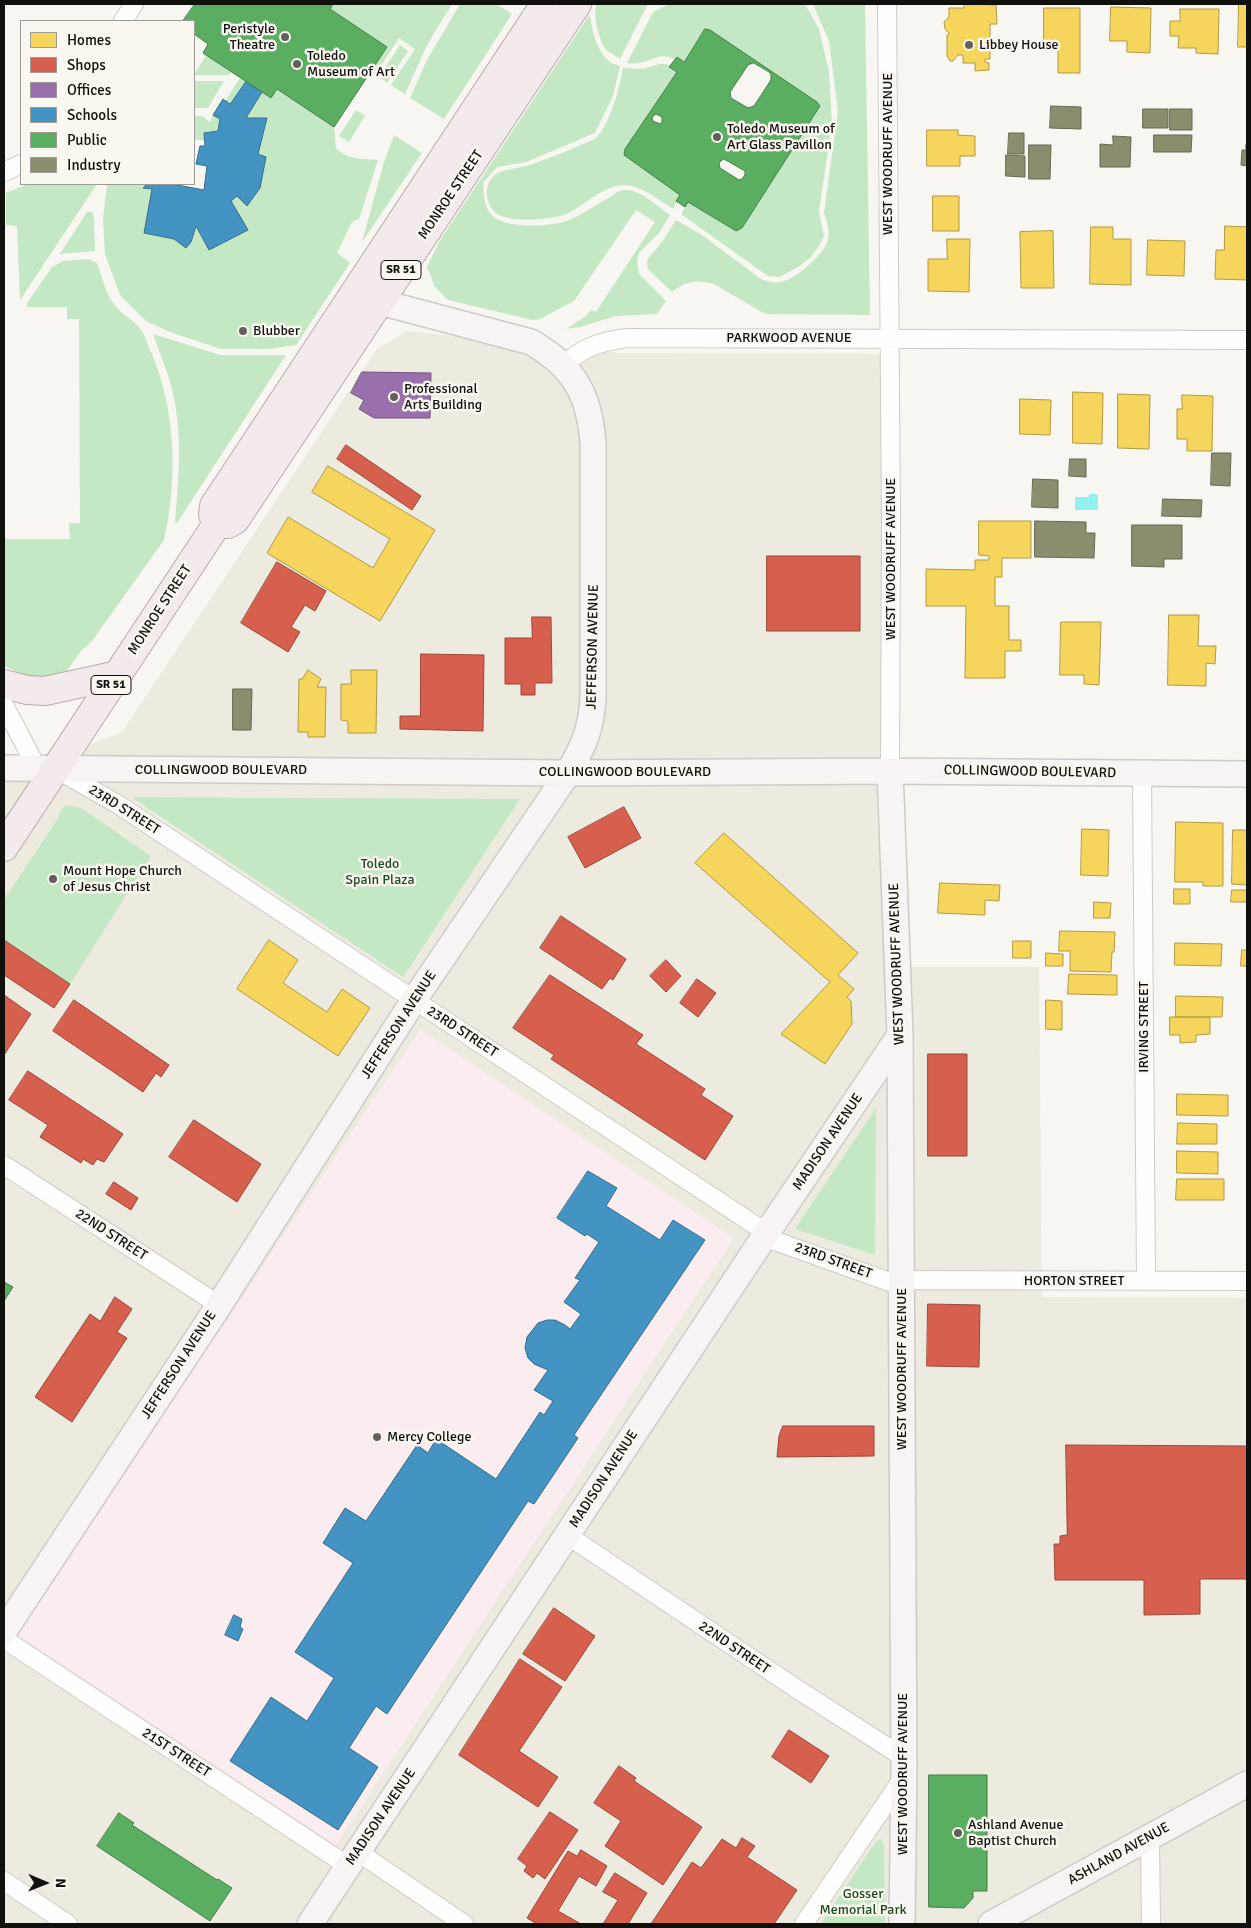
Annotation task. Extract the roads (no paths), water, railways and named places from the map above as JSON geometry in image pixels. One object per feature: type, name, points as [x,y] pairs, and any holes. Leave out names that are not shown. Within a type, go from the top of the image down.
[{"type":"main road","name":"MONROE STREET","points":[[217,524],[213,515],[214,506],[545,4]]},
{"type":"main road","name":"MONROE STREET","points":[[217,524],[228,524],[235,520],[577,4]]},
{"type":"main road","name":"MONROE STREET","points":[[4,847],[46,768],[118,675],[217,524]]},
{"type":"main road","points":[[4,684],[27,690],[45,691],[118,675]]},
{"type":"street","points":[[124,20],[134,4]]},
{"type":"street","name":"WEST WOODRUFF AVENUE","points":[[887,4],[891,520],[890,771],[900,1035],[902,1924]]},
{"type":"street","points":[[4,172],[20,164]]},
{"type":"street","points":[[352,294],[523,339],[545,350],[564,366]]},
{"type":"street","name":"PARKWOOD AVENUE","points":[[564,366],[572,356],[593,346],[627,338],[1247,340]]},
{"type":"street","name":"JEFFERSON AVENUE","points":[[4,1631],[219,1305],[414,1000],[568,773],[587,738],[592,714],[592,421],[586,402],[572,375],[564,366]]},
{"type":"street","points":[[4,705],[46,768]]},
{"type":"street","name":"COLLINGWOOD BOULEVARD","points":[[4,768],[568,773],[890,771],[1247,774]]},
{"type":"street","name":"23RD STREET","points":[[46,768],[119,805],[766,1235],[901,1283]]},
{"type":"street","name":"IRVING STREET","points":[[1142,773],[1146,1281]]},
{"type":"street","name":"MADISON AVENUE","points":[[310,1924],[900,1035]]},
{"type":"street","name":"22ND STREET","points":[[4,1165],[219,1305]]},
{"type":"street","name":"HORTON STREET","points":[[901,1283],[1247,1282]]},
{"type":"street","name":"22ND STREET","points":[[567,1535],[797,1689],[903,1768]]},
{"type":"street","name":"21ST STREET","points":[[4,1639],[353,1859],[464,1924]]},
{"type":"street","points":[[804,1924],[903,1768]]},
{"type":"street","name":"ASHLAND AVENUE","points":[[991,1924],[1247,1784]]},
{"type":"street","points":[[1150,1838],[1151,1924]]},
{"type":"street","points":[[4,1881],[68,1924]]},
{"type":"water","points":[[1089,494],[1096,494],[1098,496],[1098,510],[1075,510],[1075,497],[1089,497]]},
{"type":"place","name":"Peristyle Theatre","points":[[285,37]]},
{"type":"place","name":"Libbey House","points":[[969,45]]},
{"type":"place","name":"Toledo Museum of Art","points":[[297,64]]},
{"type":"place","name":"Toledo Museum of Art Glass Pavillon","points":[[717,137]]},
{"type":"place","name":"Blubber","points":[[243,331]]},
{"type":"place","name":"Professional Arts Building","points":[[394,397]]},
{"type":"place","name":"Mount Hope Church of Jesus Christ","points":[[53,879]]},
{"type":"place","name":"Mercy College","points":[[377,1437]]},
{"type":"place","name":"Ashland Avenue Baptist Church","points":[[958,1833]]},
{"type":"park label","name":"Toledo Spain Plaza","points":[[380,872]]},
{"type":"park label","name":"Gosser Memorial Park","points":[[863,1902]]}]
